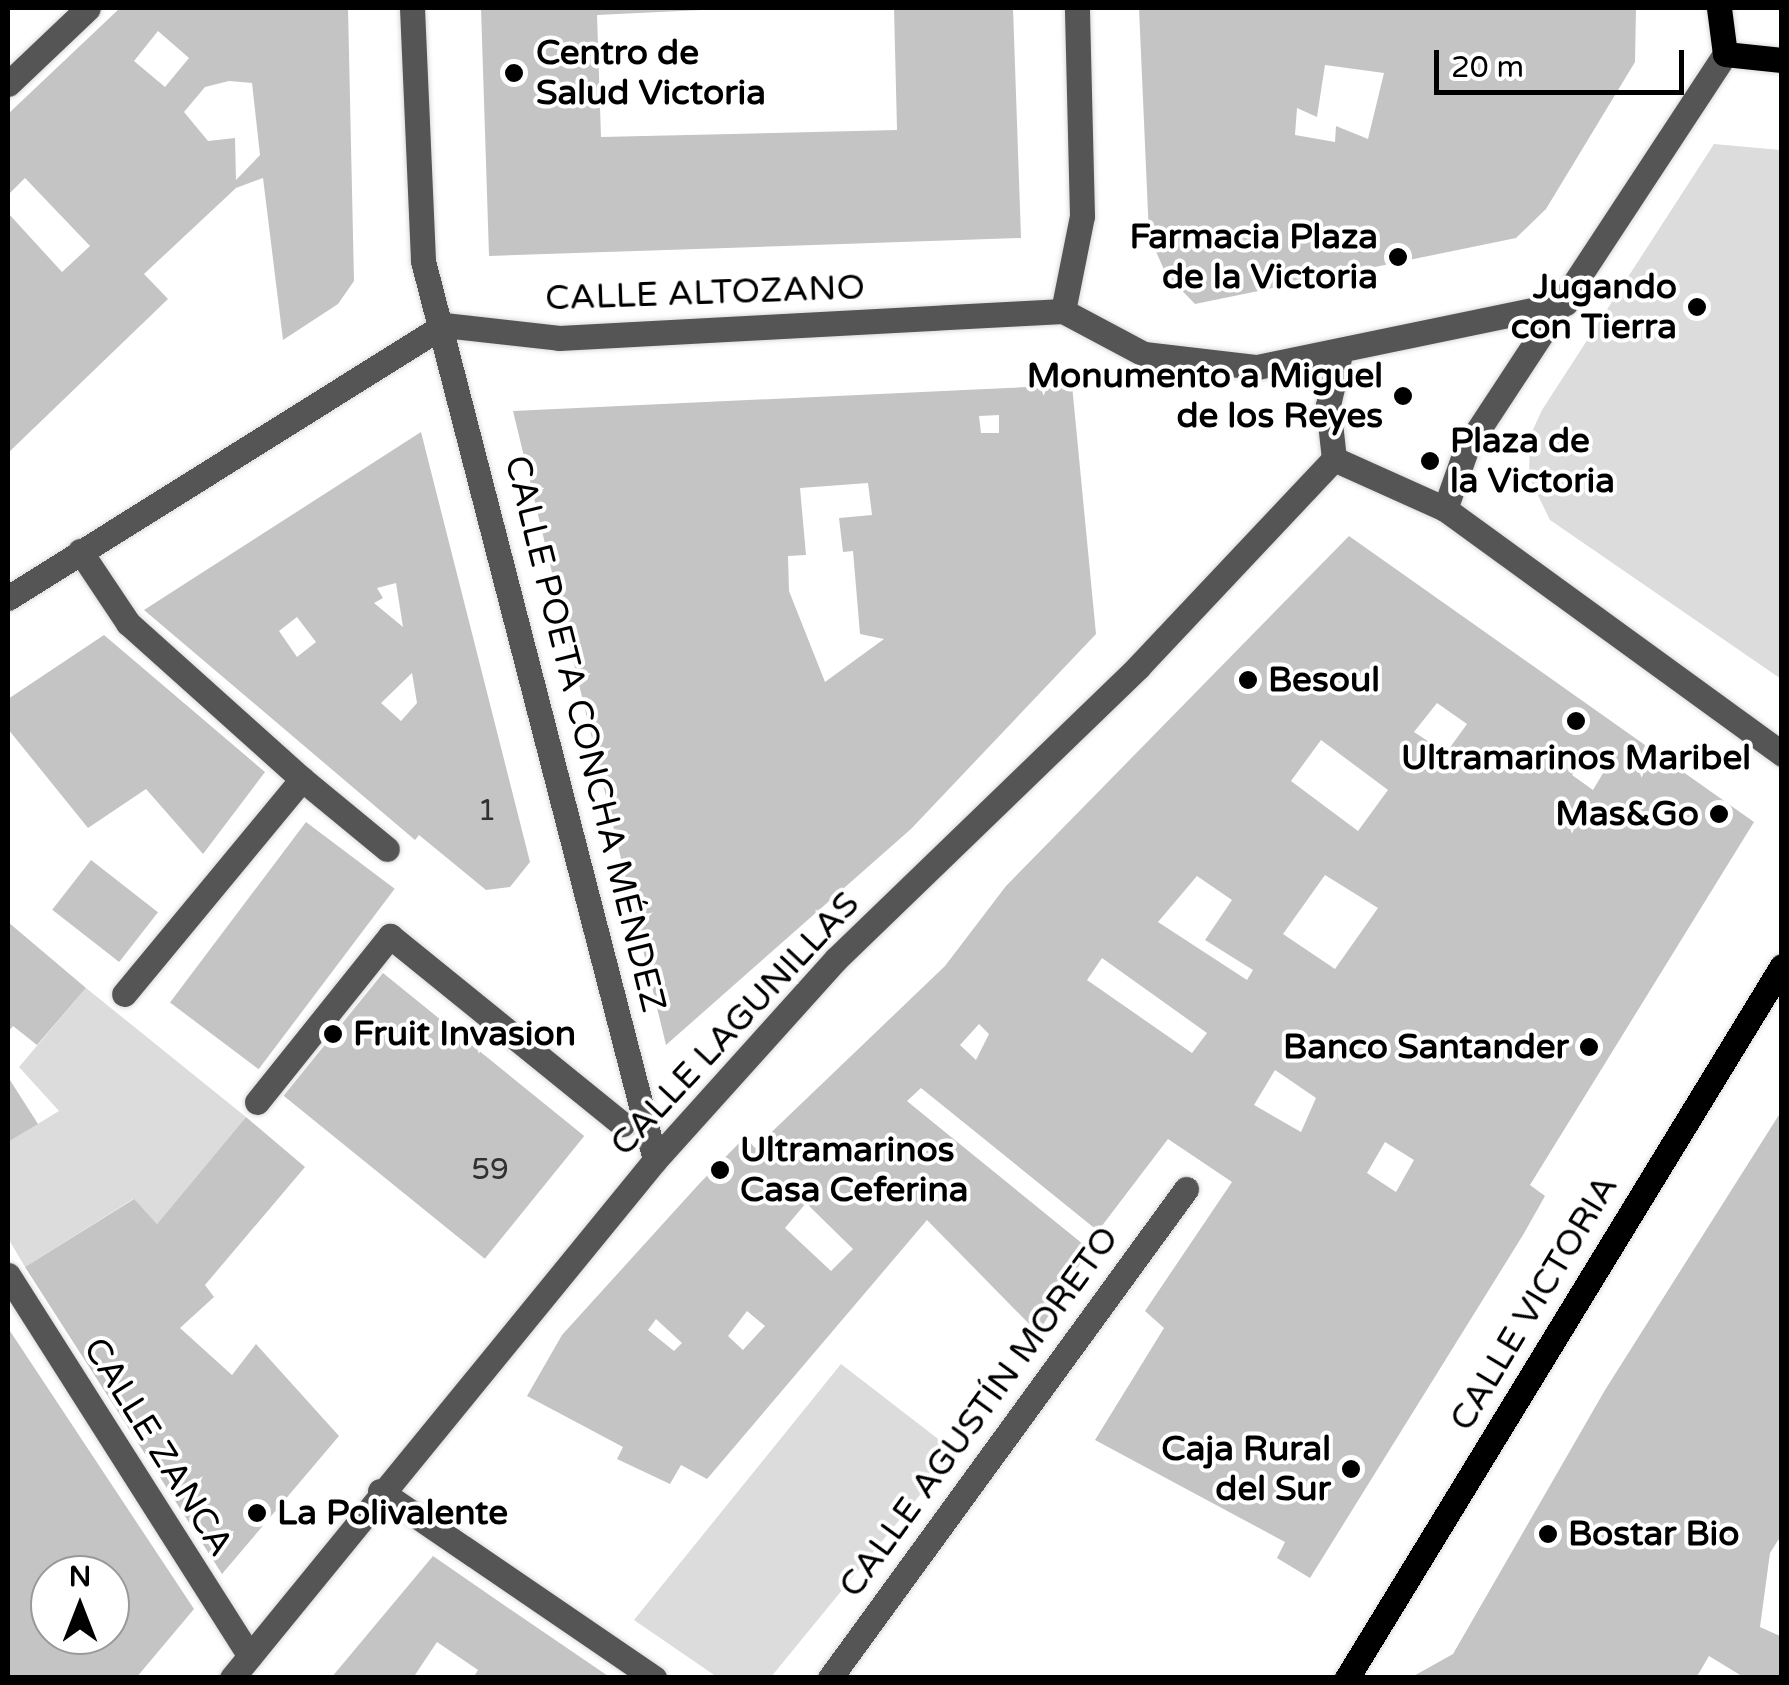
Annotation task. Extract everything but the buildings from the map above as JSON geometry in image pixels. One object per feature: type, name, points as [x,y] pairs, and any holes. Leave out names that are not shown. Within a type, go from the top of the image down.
[{"type":"main road","points":[[1719,8],[1726,54],[1782,60]]},
{"type":"main road","name":"CALLE VICTORIA","points":[[1347,1678],[1782,966]]},
{"type":"street","points":[[8,84],[88,8]]},
{"type":"street","name":"CALLE POETA CONCHA MÉNDEZ","points":[[412,8],[424,261],[444,325],[655,1160]]},
{"type":"street","points":[[1077,8],[1082,216],[1063,311],[1144,354],[1257,366],[1340,354],[1565,303]]},
{"type":"street","points":[[1444,509],[1467,447],[1726,54]]},
{"type":"street","name":"CALLE ALTOZANO","points":[[444,325],[560,338],[1063,311]]},
{"type":"street","points":[[8,598],[444,325]]},
{"type":"street","points":[[1340,354],[1328,405],[1334,460],[1444,509],[1782,754]]},
{"type":"street","name":"CALLE LAGUNILLAS","points":[[232,1678],[380,1491],[655,1160],[836,959],[1138,667],[1334,460]]},
{"type":"street","points":[[80,551],[128,623],[302,779],[387,848]]},
{"type":"street","points":[[124,994],[302,779]]},
{"type":"street","points":[[257,1102],[390,936],[622,1124]]},
{"type":"street","name":"CALLE AGUSTÍN MORETO","points":[[830,1678],[1186,1189]]},
{"type":"street","name":"CALLE ZANCA","points":[[8,1275],[250,1656]]},
{"type":"street","points":[[380,1491],[654,1678]]},
{"type":"shaded area","points":[[1714,144],[1781,150],[1781,679],[1550,520],[1529,477],[1530,436],[1542,410]]},
{"type":"shaded area","points":[[86,988],[246,1117],[157,1224],[133,1199],[25,1267],[8,1238],[8,1142],[59,1111],[19,1067]]},
{"type":"shaded area","points":[[841,1364],[955,1452],[771,1677],[717,1677],[634,1620]]},
{"type":"place","name":"Centro de Salud Victoria","points":[[514,73]]},
{"type":"place","name":"Farmacia Plaza de la Victoria","points":[[1398,257]]},
{"type":"place","name":"Jugando con Tierra","points":[[1697,307]]},
{"type":"place","name":"Monumento a Miguel de los Reyes","points":[[1403,396]]},
{"type":"place","name":"Plaza de la Victoria","points":[[1430,461]]},
{"type":"place","name":"Besoul","points":[[1248,680]]},
{"type":"place","name":"Ultramarinos Maribel","points":[[1576,721]]},
{"type":"place","name":"Mas&Go","points":[[1719,814]]},
{"type":"place","name":"Fruit Invasion","points":[[333,1034]]},
{"type":"place","name":"Banco Santander","points":[[1589,1047]]},
{"type":"place","name":"Ultramarinos Casa Ceferina","points":[[720,1170]]},
{"type":"place","name":"Caja Rural del Sur","points":[[1351,1469]]},
{"type":"place","name":"La Polivalente","points":[[257,1513]]},
{"type":"place","name":"Bostar Bio","points":[[1548,1534]]}]
